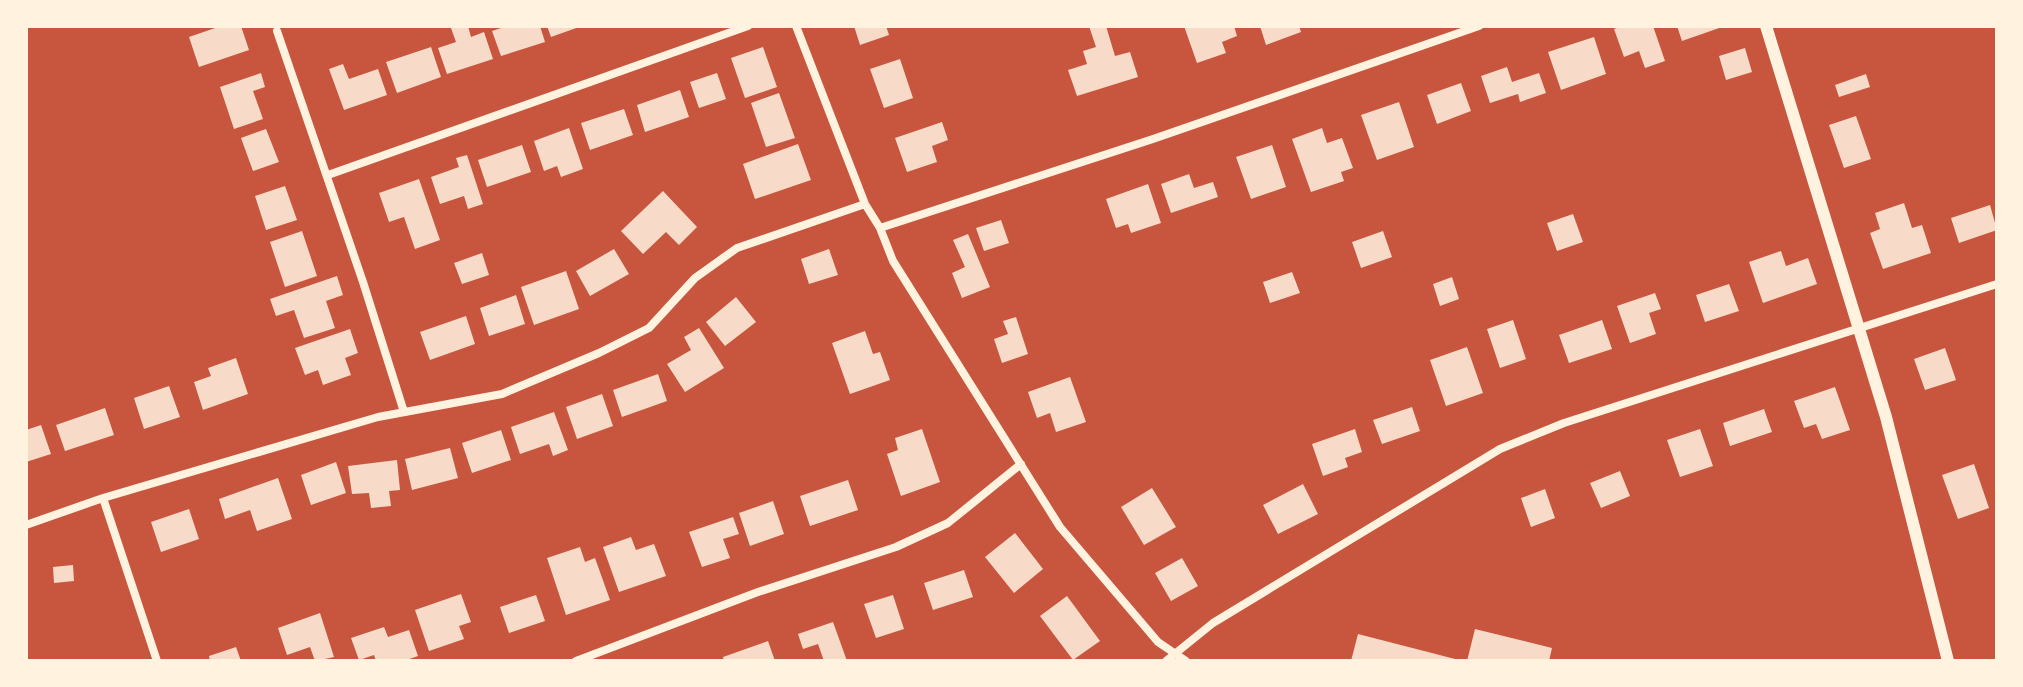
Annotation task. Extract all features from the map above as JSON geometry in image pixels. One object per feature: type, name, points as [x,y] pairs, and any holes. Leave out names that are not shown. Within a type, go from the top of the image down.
[{"type":"street","points":[[328,175],[748,26]]},
{"type":"street","points":[[796,26],[865,204],[880,228],[893,261],[1060,527],[1158,642],[1181,659]]},
{"type":"street","points":[[880,228],[1153,139],[1479,26]]},
{"type":"street","points":[[1766,26],[1886,417],[1948,661]]},
{"type":"street","points":[[277,31],[328,175],[404,412]]},
{"type":"street","points":[[26,525],[103,498],[378,417],[502,394],[649,328],[695,278],[737,248],[865,204]]},
{"type":"street","points":[[1166,661],[1181,659],[1213,623],[1500,449],[1564,423],[1997,284]]},
{"type":"street","points":[[576,661],[758,592],[896,547],[948,523],[1021,464]]},
{"type":"street","points":[[103,498],[157,661]]},
{"type":"building","points":[[221,26],[241,26],[249,50],[199,67],[189,37]]},
{"type":"building","points":[[468,26],[471,37],[484,32],[493,59],[447,74],[438,48],[456,42],[451,28]]},
{"type":"building","points":[[507,26],[540,26],[545,42],[501,56],[492,31]]},
{"type":"building","points":[[547,26],[582,26],[551,37]]},
{"type":"building","points":[[854,26],[886,26],[889,35],[860,45]]},
{"type":"building","points":[[1089,26],[1106,26],[1115,56],[1130,52],[1138,77],[1077,96],[1068,70],[1087,64],[1083,51],[1096,47]]},
{"type":"building","points":[[1184,26],[1234,26],[1237,36],[1222,42],[1226,53],[1197,63]]},
{"type":"building","points":[[1260,26],[1299,26],[1301,32],[1266,45]]},
{"type":"building","points":[[1653,26],[1665,61],[1645,68],[1639,51],[1624,57],[1614,29]]},
{"type":"building","points":[[1677,26],[1725,26],[1682,41]]},
{"type":"building","points":[[1594,37],[1606,74],[1561,90],[1548,52]]},
{"type":"building","points":[[431,47],[441,77],[397,93],[386,62]]},
{"type":"building","points":[[763,47],[777,87],[745,98],[731,58]]},
{"type":"building","points":[[1745,48],[1752,72],[1726,80],[1719,56]]},
{"type":"building","points":[[900,59],[913,98],[884,108],[870,69]]},
{"type":"building","points":[[343,64],[349,79],[378,69],[387,95],[344,110],[329,69]]},
{"type":"building","points":[[1507,67],[1512,82],[1539,73],[1546,93],[1520,102],[1518,94],[1490,103],[1481,76]]},
{"type":"building","points":[[261,73],[265,87],[253,91],[263,119],[234,129],[220,87]]},
{"type":"building","points":[[717,73],[726,99],[699,108],[690,82]]},
{"type":"building","points":[[1866,74],[1870,87],[1839,97],[1835,85]]},
{"type":"building","points":[[1461,83],[1471,111],[1437,124],[1427,95]]},
{"type":"building","points":[[680,90],[689,117],[645,132],[637,105]]},
{"type":"building","points":[[779,93],[795,138],[766,147],[751,103]]},
{"type":"building","points":[[1399,102],[1414,147],[1377,160],[1361,115]]},
{"type":"building","points":[[624,109],[633,135],[590,150],[581,123]]},
{"type":"building","points":[[1856,116],[1871,159],[1844,168],[1829,125]]},
{"type":"building","points":[[942,122],[948,140],[932,146],[937,162],[907,172],[895,138]]},
{"type":"building","points":[[569,128],[583,169],[561,177],[557,166],[544,171],[534,141]]},
{"type":"building","points":[[1322,128],[1327,143],[1342,138],[1353,168],[1341,172],[1344,181],[1311,192],[1292,139]]},
{"type":"building","points":[[266,129],[279,162],[253,171],[241,138]]},
{"type":"building","points":[[798,144],[811,180],[755,199],[743,164]]},
{"type":"building","points":[[522,145],[531,172],[487,187],[478,160]]},
{"type":"building","points":[[1272,145],[1286,187],[1251,199],[1236,157]]},
{"type":"building","points":[[467,155],[483,204],[468,209],[464,196],[440,204],[431,177],[459,167],[456,158]]},
{"type":"building","points":[[1189,174],[1194,188],[1213,182],[1218,197],[1171,213],[1161,184]]},
{"type":"building","points":[[419,179],[440,240],[415,249],[404,217],[389,222],[379,193]]},
{"type":"building","points":[[1148,184],[1161,223],[1131,233],[1128,224],[1116,228],[1106,199]]},
{"type":"building","points":[[285,186],[297,220],[266,230],[255,196]]},
{"type":"building","points":[[663,191],[697,227],[679,245],[666,232],[643,254],[621,231]]},
{"type":"building","points":[[1904,203],[1912,228],[1922,225],[1931,253],[1883,269],[1870,233],[1880,229],[1875,213]]},
{"type":"building","points":[[1990,205],[1997,230],[1959,243],[1951,218]]},
{"type":"building","points":[[1573,214],[1583,242],[1557,251],[1547,223]]},
{"type":"building","points":[[1001,220],[1009,243],[984,251],[976,228]]},
{"type":"building","points":[[302,231],[317,276],[285,287],[270,242]]},
{"type":"building","points":[[1383,231],[1392,257],[1361,268],[1352,242]]},
{"type":"building","points":[[968,234],[990,287],[962,298],[952,273],[965,267],[953,240]]},
{"type":"building","points":[[614,249],[629,274],[590,296],[576,271]]},
{"type":"building","points":[[829,249],[838,275],[809,284],[801,259]]},
{"type":"building","points":[[1781,251],[1786,266],[1808,258],[1817,284],[1763,303],[1749,262]]},
{"type":"building","points":[[482,253],[489,275],[462,284],[454,263]]},
{"type":"building","points":[[566,271],[579,309],[534,325],[521,287]]},
{"type":"building","points":[[1292,272],[1300,293],[1270,303],[1263,282]]},
{"type":"building","points":[[337,276],[343,295],[326,301],[335,328],[304,338],[294,310],[276,316],[270,299]]},
{"type":"building","points":[[1452,277],[1459,299],[1440,306],[1433,284]]},
{"type":"building","points":[[1729,284],[1739,311],[1705,322],[1696,295]]},
{"type":"building","points":[[1655,293],[1661,309],[1649,313],[1656,334],[1630,343],[1617,306]]},
{"type":"building","points":[[516,295],[525,324],[489,336],[480,308]]},
{"type":"building","points":[[736,297],[756,322],[725,346],[706,322]]},
{"type":"building","points":[[466,316],[475,344],[430,360],[420,332]]},
{"type":"building","points":[[1016,317],[1028,354],[1002,363],[994,339],[1008,334],[1003,321]]},
{"type":"building","points":[[1513,320],[1526,359],[1500,368],[1487,329]]},
{"type":"building","points":[[1602,320],[1612,349],[1569,363],[1559,335]]},
{"type":"building","points":[[699,328],[724,368],[685,392],[667,364],[691,350],[684,337]]},
{"type":"building","points":[[350,329],[358,353],[345,358],[351,375],[323,385],[318,370],[305,375],[295,348]]},
{"type":"building","points":[[865,331],[873,354],[880,352],[890,380],[850,394],[832,343]]},
{"type":"building","points":[[1467,347],[1483,393],[1446,406],[1430,360]]},
{"type":"building","points":[[1945,348],[1956,380],[1925,390],[1914,359]]},
{"type":"building","points":[[236,358],[248,394],[203,410],[194,382],[211,376],[208,368]]},
{"type":"building","points":[[658,374],[667,401],[622,417],[613,390]]},
{"type":"building","points":[[1070,377],[1086,422],[1056,432],[1050,413],[1037,418],[1028,392]]},
{"type":"building","points":[[169,386],[180,417],[144,429],[134,398]]},
{"type":"building","points":[[1835,387],[1850,430],[1822,439],[1816,424],[1804,428],[1794,401]]},
{"type":"building","points":[[602,394],[613,426],[577,439],[566,407]]},
{"type":"building","points":[[1412,407],[1420,431],[1382,444],[1373,420]]},
{"type":"building","points":[[105,408],[114,435],[65,451],[56,425]]},
{"type":"building","points":[[1764,409],[1772,432],[1730,446],[1723,423]]},
{"type":"building","points":[[554,412],[568,450],[553,456],[549,444],[520,454],[511,427]]},
{"type":"building","points":[[41,425],[51,454],[26,462],[26,430]]},
{"type":"building","points":[[922,429],[940,482],[901,496],[887,454],[898,450],[895,438]]},
{"type":"building","points":[[1355,429],[1362,452],[1345,458],[1348,467],[1323,476],[1312,444]]},
{"type":"building","points":[[1700,429],[1713,466],[1680,477],[1667,440]]},
{"type":"building","points":[[501,430],[511,460],[472,473],[462,443]]},
{"type":"building","points":[[450,448],[458,478],[412,490],[405,459]]},
{"type":"building","points":[[397,460],[400,490],[389,491],[391,506],[371,508],[369,493],[352,494],[348,466]]},
{"type":"building","points":[[336,462],[346,493],[311,505],[301,475]]},
{"type":"building","points":[[1974,464],[1989,508],[1958,519],[1942,475]]},
{"type":"building","points":[[1620,471],[1630,496],[1601,508],[1590,483]]},
{"type":"building","points":[[278,478],[292,519],[257,531],[250,510],[225,519],[219,499]]},
{"type":"building","points":[[848,480],[858,510],[810,526],[800,496]]},
{"type":"building","points":[[1303,484],[1318,514],[1278,534],[1263,505]]},
{"type":"building","points":[[1152,488],[1176,527],[1144,545],[1121,507]]},
{"type":"building","points":[[1545,489],[1555,518],[1531,527],[1521,498]]},
{"type":"building","points":[[773,501],[784,534],[750,546],[739,513]]},
{"type":"building","points":[[189,509],[199,539],[161,552],[151,522]]},
{"type":"building","points":[[733,517],[739,534],[723,539],[730,558],[702,567],[689,532]]},
{"type":"building","points":[[1015,533],[1043,569],[1014,593],[985,557]]},
{"type":"building","points":[[631,537],[636,550],[654,544],[666,576],[619,592],[603,547]]},
{"type":"building","points":[[580,547],[585,562],[595,558],[610,600],[566,615],[547,558]]},
{"type":"building","points":[[1182,558],[1198,586],[1171,601],[1155,573]]},
{"type":"building","points":[[73,565],[74,581],[54,583],[53,567]]},
{"type":"building","points":[[964,570],[973,597],[933,610],[924,583]]},
{"type":"building","points":[[461,594],[471,622],[459,626],[464,639],[429,651],[415,610]]},
{"type":"building","points":[[536,595],[545,621],[509,633],[500,607]]},
{"type":"building","points":[[893,595],[904,629],[876,638],[864,604]]},
{"type":"building","points":[[1067,596],[1100,641],[1073,660],[1040,616]]},
{"type":"building","points":[[320,613],[334,657],[315,661],[310,647],[287,655],[278,628]]},
{"type":"building","points":[[833,622],[847,661],[824,661],[818,644],[803,649],[798,634]]},
{"type":"building","points":[[384,627],[388,637],[409,630],[418,656],[404,661],[376,661],[374,655],[359,660],[351,638]]},
{"type":"building","points":[[1475,629],[1552,648],[1549,661],[1467,661]]},
{"type":"building","points":[[1358,634],[1459,660],[1459,661],[1351,661]]},
{"type":"building","points":[[768,641],[775,661],[724,661],[723,657]]},
{"type":"building","points":[[236,647],[241,661],[210,661],[209,656]]}]
